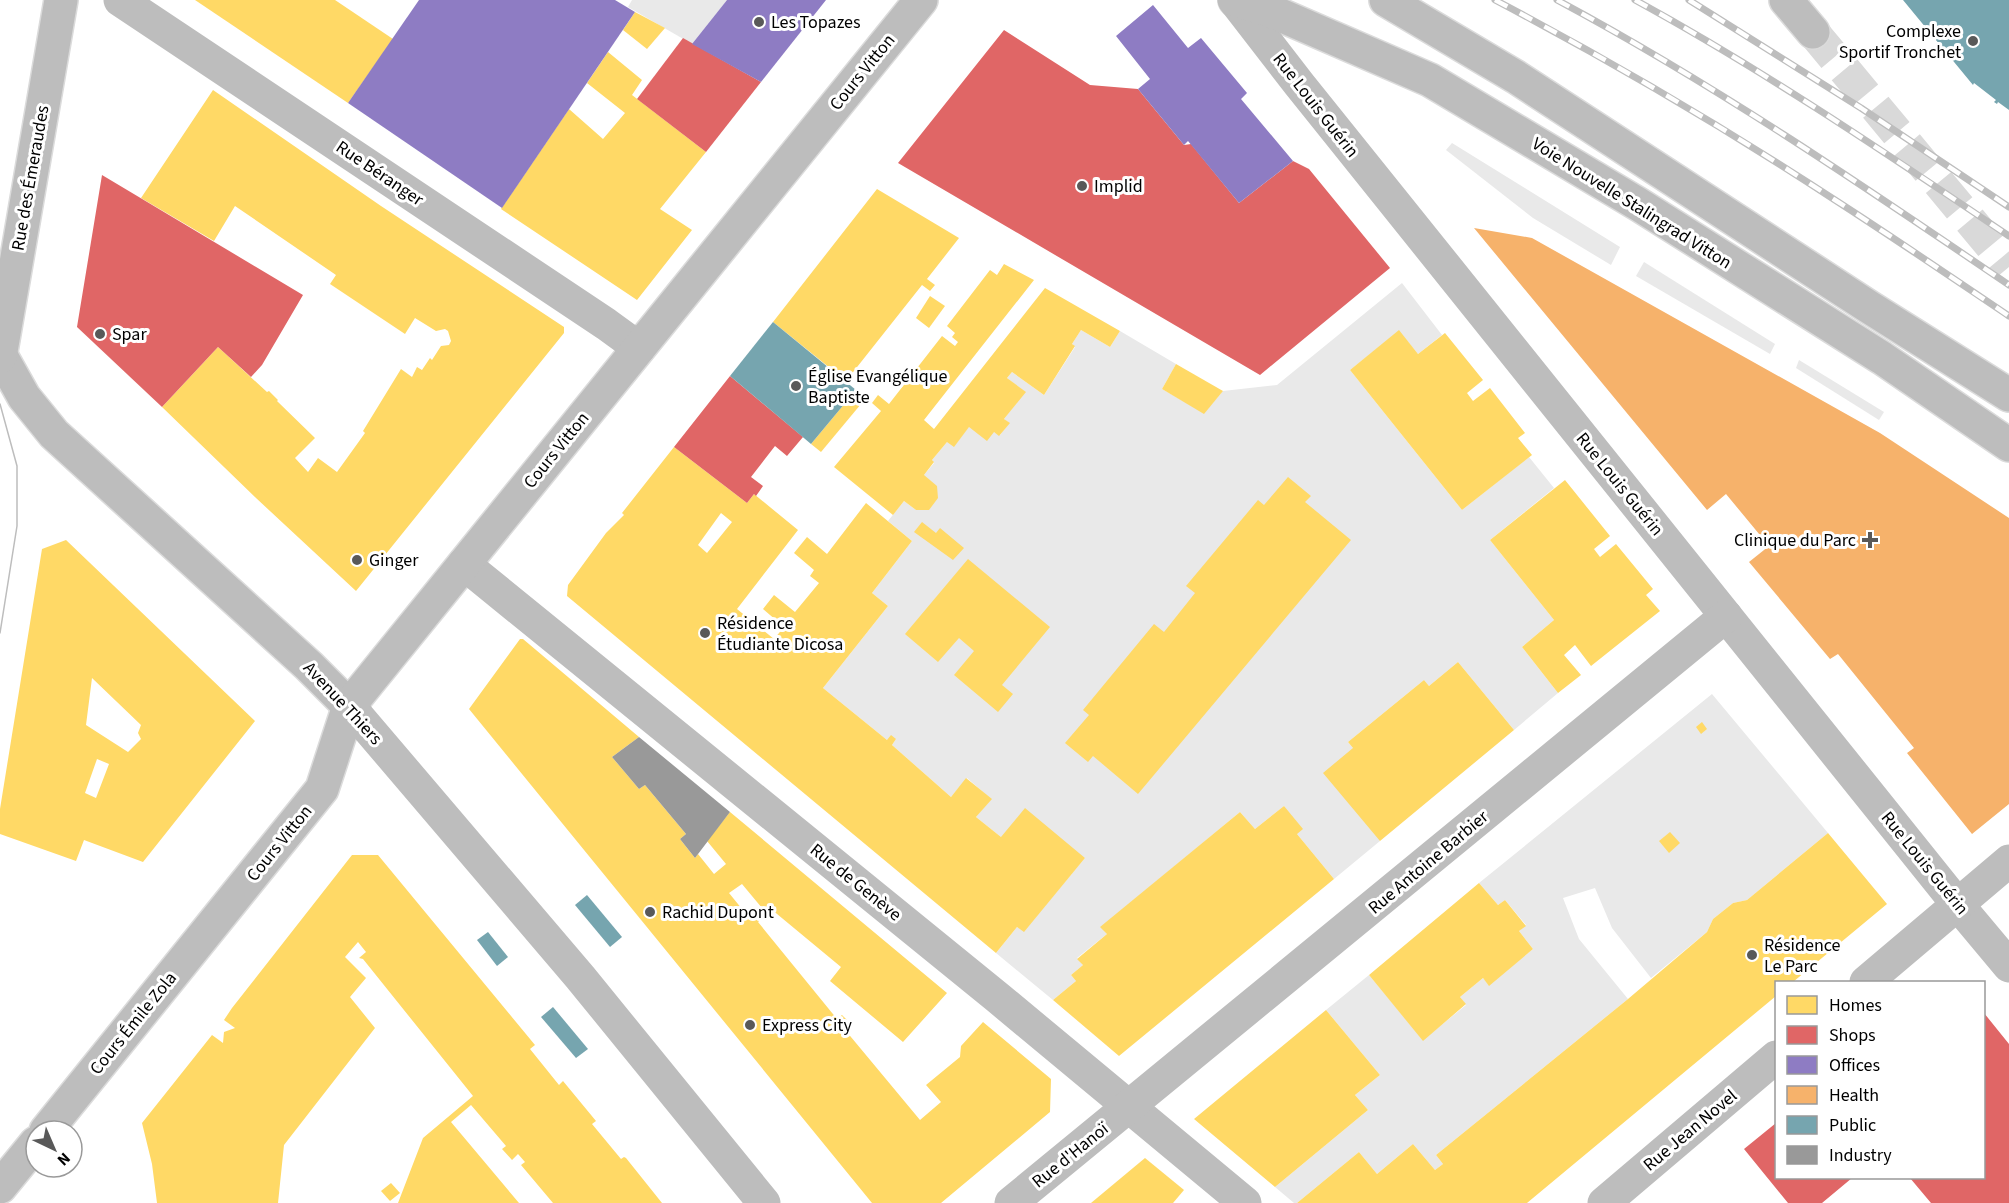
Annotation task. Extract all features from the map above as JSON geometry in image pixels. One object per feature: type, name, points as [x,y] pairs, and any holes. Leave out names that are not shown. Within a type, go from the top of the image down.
[{"type":"street","name":"Rue des Émeraudes","points":[[0,355],[61,0]]},
{"type":"street","name":"Rue Béranger","points":[[120,0],[639,348]]},
{"type":"street","name":"Cours Vitton","points":[[221,916],[322,789],[349,706],[921,0]]},
{"type":"street","name":"Voie Nouvelle Stalingrad Vitton","points":[[1235,0],[1271,11],[1430,80],[1638,204],[1882,358],[2009,445]]},
{"type":"street","name":"Rue Louis Guérin","points":[[1235,0],[1314,103],[2009,966]]},
{"type":"street","points":[[1386,0],[1516,77],[1869,307],[2009,395]]},
{"type":"street","points":[[1786,0],[1813,32]]},
{"type":"street","name":"Avenue Thiers","points":[[0,355],[24,397],[54,434],[309,666],[349,706],[580,977],[764,1203]]},
{"type":"street","name":"Rue de Genève","points":[[464,564],[1245,1203]]},
{"type":"street","name":"Rue Antoine Barbier","points":[[1129,1107],[1726,616]]},
{"type":"street","points":[[1867,981],[2009,861]]},
{"type":"street","name":"Cours Émile Zola","points":[[56,1119],[221,916]]},
{"type":"street","name":"Rue Jean Novel","points":[[1604,1203],[1775,1058]]},
{"type":"street","name":"Rue d'Hanoï","points":[[1011,1203],[1129,1107]]},
{"type":"street","points":[[0,1187],[24,1158]]},
{"type":"shaded area","points":[[632,0],[727,0],[692,44],[628,7]]},
{"type":"shaded area","points":[[1452,143],[1620,247],[1611,265],[1533,218],[1446,150]]},
{"type":"shaded area","points":[[1644,262],[1775,344],[1770,354],[1636,276]]},
{"type":"shaded area","points":[[1402,283],[1442,335],[1418,354],[1399,331],[1350,370],[1462,510],[1529,457],[1554,488],[1490,540],[1554,620],[1522,647],[1558,693],[1514,730],[1458,662],[1429,686],[1424,680],[1348,742],[1353,748],[1380,841],[1334,879],[1297,834],[1284,806],[1255,829],[1240,812],[1101,927],[1107,934],[1077,958],[1083,965],[1071,975],[1076,981],[1053,1000],[996,953],[1017,927],[1024,931],[1085,858],[1001,837],[976,817],[991,799],[967,778],[951,797],[892,745],[896,739],[887,740],[823,688],[888,606],[872,593],[912,541],[888,521],[904,501],[916,510],[929,510],[924,475],[934,463],[932,460],[947,442],[969,427],[1000,435],[1009,423],[1004,419],[1025,392],[1007,378],[1012,372],[1044,395],[1075,347],[1072,344],[1081,330],[1110,347],[1120,331],[1176,364],[1162,389],[1204,413],[1223,391],[1277,385]]},
{"type":"shaded area","points":[[1799,360],[1884,412],[1879,420],[1796,368]]},
{"type":"shaded area","points":[[1712,694],[1828,833],[1747,900],[1733,903],[1713,919],[1707,932],[1651,978],[1612,928],[1595,888],[1563,898],[1579,939],[1628,999],[1436,1155],[1443,1164],[1435,1170],[1413,1144],[1377,1174],[1359,1152],[1297,1203],[1275,1187],[1368,1110],[1355,1095],[1380,1075],[1326,1010],[1369,975],[1423,1040],[1466,1005],[1460,997],[1483,978],[1489,985],[1533,949],[1519,931],[1526,925],[1505,900],[1498,905],[1479,883]]},
{"type":"building: Homes","points":[[195,0],[335,0],[393,39],[348,103]]},
{"type":"building: Homes","points":[[635,12],[665,28],[647,49],[623,30]]},
{"type":"building: Homes","points":[[608,52],[642,80],[632,95],[706,152],[660,209],[692,230],[637,300],[501,209],[569,109],[603,139],[625,113],[587,83]]},
{"type":"building: Homes","points":[[213,90],[381,206],[564,327],[564,333],[356,591],[162,407],[218,347],[267,392],[269,391],[315,438],[295,458],[308,472],[318,458],[337,472],[365,433],[363,431],[401,369],[412,377],[417,367],[422,370],[441,346],[449,345],[451,341],[445,329],[436,331],[415,318],[405,334],[330,284],[336,275],[235,206],[214,241],[141,198]]},
{"type":"building: Homes","points":[[877,189],[959,238],[927,279],[935,285],[930,291],[922,285],[846,381],[773,322]]},
{"type":"building: Homes","points":[[1004,264],[1034,280],[924,420],[934,429],[1045,288],[1120,331],[1110,347],[1081,330],[1072,344],[1075,346],[1044,395],[1012,372],[1007,378],[1026,392],[1004,419],[1010,423],[999,436],[994,432],[987,441],[969,427],[954,447],[947,442],[932,460],[934,462],[924,475],[937,486],[938,498],[929,510],[916,510],[904,501],[893,515],[834,467],[881,411],[872,403],[878,395],[889,404],[942,336],[955,346],[958,342],[952,337],[955,333],[947,326],[990,270],[997,275]]},
{"type":"building: Homes","points":[[930,296],[945,306],[929,328],[916,318]]},
{"type":"building: Homes","points":[[1399,330],[1418,354],[1445,333],[1483,380],[1467,393],[1473,401],[1490,388],[1525,433],[1518,438],[1532,455],[1462,510],[1350,370]]},
{"type":"building: Homes","points":[[1176,364],[1223,391],[1204,414],[1162,389]]},
{"type":"building: Homes","points":[[856,390],[866,398],[821,452],[811,444]]},
{"type":"building: Homes","points":[[674,447],[747,503],[754,494],[798,530],[737,609],[774,639],[784,627],[763,609],[774,595],[795,612],[819,583],[810,576],[814,570],[794,553],[807,537],[827,554],[866,503],[912,541],[872,593],[888,606],[823,688],[887,740],[891,735],[896,739],[892,745],[951,797],[966,778],[992,799],[976,817],[1001,837],[1025,808],[1085,858],[1024,932],[1017,927],[996,953],[567,596],[568,585],[606,533],[624,515],[622,513]],"holes":[[[721,513],[732,522],[707,553],[698,545]]]},
{"type":"building: Homes","points":[[1288,477],[1311,496],[1305,502],[1351,540],[1138,794],[1093,756],[1088,762],[1065,743],[1089,715],[1083,710],[1154,624],[1164,632],[1195,593],[1186,586],[1258,500],[1264,505]]},
{"type":"building: Homes","points":[[1565,480],[1610,536],[1594,549],[1600,557],[1616,544],[1653,589],[1646,595],[1660,611],[1591,666],[1575,645],[1564,655],[1581,675],[1558,693],[1522,647],[1554,620],[1490,540]]},
{"type":"building: Homes","points":[[922,522],[936,533],[940,528],[964,548],[953,560],[914,532]]},
{"type":"building: Homes","points":[[66,540],[255,721],[143,862],[84,840],[76,861],[0,834],[0,809],[42,549]],"holes":[[[92,678],[141,725],[138,733],[141,739],[128,752],[86,725]],[[97,759],[109,764],[96,798],[85,793]]]},
{"type":"building: Homes","points":[[968,559],[1050,627],[1002,685],[1013,694],[998,712],[954,675],[974,651],[959,638],[938,662],[905,634]]},
{"type":"building: Homes","points":[[520,639],[523,639],[639,737],[612,757],[639,789],[645,785],[686,834],[680,839],[695,858],[698,854],[714,874],[726,864],[707,841],[730,812],[947,993],[903,1042],[830,981],[841,967],[771,909],[758,922],[837,1019],[842,1015],[847,1020],[841,1025],[920,1120],[941,1102],[926,1085],[960,1057],[961,1046],[983,1022],[1051,1079],[1050,1112],[941,1203],[872,1203],[469,709]],"holes":[[[742,884],[762,908],[751,920],[729,893]]]},
{"type":"building: Homes","points":[[1458,662],[1514,730],[1380,841],[1323,773],[1353,748],[1348,742],[1424,680],[1429,686]]},
{"type":"building: Homes","points":[[1702,722],[1707,729],[1701,734],[1696,727]]},
{"type":"building: Homes","points":[[1284,806],[1303,829],[1297,834],[1334,879],[1119,1056],[1053,1000],[1076,981],[1071,975],[1083,965],[1077,959],[1107,934],[1100,927],[1240,812],[1255,829]]},
{"type":"building: Homes","points":[[1670,832],[1680,843],[1669,853],[1659,841]]},
{"type":"building: Homes","points":[[1828,833],[1887,904],[1794,981],[1775,981],[1775,997],[1527,1203],[1297,1203],[1359,1152],[1377,1174],[1413,1144],[1435,1170],[1443,1164],[1436,1155],[1707,932],[1713,919],[1733,903],[1747,900]]},
{"type":"building: Homes","points":[[352,855],[378,855],[535,1045],[530,1049],[559,1085],[563,1081],[596,1121],[592,1124],[621,1159],[626,1158],[662,1203],[553,1203],[521,1165],[525,1162],[518,1154],[512,1160],[502,1149],[506,1146],[471,1105],[451,1122],[519,1203],[398,1203],[423,1138],[473,1096],[363,959],[359,958],[366,952],[358,942],[345,957],[366,978],[350,997],[375,1028],[284,1145],[278,1203],[157,1203],[152,1164],[142,1123],[212,1035],[223,1043],[224,1032],[235,1028],[224,1020],[232,1008]]},
{"type":"building: Homes","points":[[1479,883],[1498,905],[1505,900],[1526,926],[1519,931],[1533,949],[1489,986],[1483,978],[1460,997],[1466,1004],[1423,1041],[1369,975]]},
{"type":"building: Homes","points":[[1326,1010],[1380,1075],[1355,1095],[1368,1110],[1275,1187],[1194,1119]]},
{"type":"building: Homes","points":[[1145,1158],[1184,1190],[1173,1203],[1091,1203]]},
{"type":"building: Homes","points":[[391,1183],[400,1193],[390,1201],[381,1191]]},
{"type":"building: Shops","name":"Implid","points":[[1004,30],[1090,85],[1138,89],[1184,145],[1191,144],[1239,203],[1293,161],[1309,169],[1390,268],[1260,375],[898,163]]},
{"type":"building: Shops","points":[[683,38],[761,82],[706,152],[637,99]]},
{"type":"building: Shops","points":[[102,175],[303,295],[262,365],[251,377],[218,347],[162,407],[77,327]]},
{"type":"building: Shops","points":[[730,376],[803,437],[787,456],[775,446],[751,477],[763,486],[747,503],[674,447]]},
{"type":"building: Shops","points":[[1985,1014],[2009,1044],[2009,1203],[1931,1203],[1911,1179],[1985,1179]]},
{"type":"building: Shops","points":[[1775,1124],[1775,1179],[1851,1179],[1822,1203],[1788,1203],[1744,1149]]},
{"type":"building: Offices","points":[[419,0],[615,0],[635,12],[502,208],[348,103]]},
{"type":"building: Offices","name":"Les Topazes","points":[[727,0],[826,0],[761,82],[692,44]]},
{"type":"building: Offices","points":[[1153,5],[1188,48],[1201,38],[1247,93],[1241,99],[1293,161],[1239,203],[1188,141],[1184,145],[1138,89],[1150,79],[1116,36]]},
{"type":"building: Health","name":"Clinique du Parc","points":[[1474,228],[1532,238],[1880,433],[2009,518],[2009,804],[1972,834],[1907,753],[1914,748],[1838,654],[1830,659],[1749,562],[1769,546],[1726,494],[1707,510]]},
{"type":"building: Public","name":"Complexe Sportif Tronchet","points":[[1903,0],[2009,0],[2009,110],[1998,102],[1997,104],[1994,102],[1996,100],[1974,83],[1973,85]]},
{"type":"building: Public","name":"Église Evangélique Baptiste","points":[[773,322],[856,390],[811,444],[730,376]]},
{"type":"building: Public","points":[[587,895],[622,937],[610,947],[575,905]]},
{"type":"building: Public","points":[[488,932],[508,957],[497,966],[477,940]]},
{"type":"building: Public","points":[[553,1007],[588,1049],[576,1058],[541,1017]]},
{"type":"building: Industry","points":[[639,737],[730,812],[695,858],[680,839],[686,834],[645,785],[639,789],[612,757]]},
{"type":"tunnel","points":[[1813,32],[2009,267]]},
{"type":"tram line","points":[[0,404],[17,466],[17,526],[0,633]]},
{"type":"railway","points":[[1495,0],[1625,71],[1710,121],[1794,173],[2009,316]]},
{"type":"railway","points":[[1557,0],[1730,101],[1843,173],[2009,285]]},
{"type":"railway","points":[[1635,0],[1778,84],[2009,236]]},
{"type":"railway","points":[[1689,0],[1861,108],[2009,207]]},
{"type":"place","name":"Les Topazes","points":[[759,22]]},
{"type":"place","name":"Complexe Sportif Tronchet","points":[[1973,41]]},
{"type":"place","name":"Implid","points":[[1082,186]]},
{"type":"place","name":"Spar","points":[[100,334]]},
{"type":"place","name":"Église Evangélique Baptiste","points":[[796,386]]},
{"type":"place","name":"Clinique du Parc","points":[[1870,540]]},
{"type":"place","name":"Ginger","points":[[357,560]]},
{"type":"place","name":"Résidence Étudiante Dicosa","points":[[705,633]]},
{"type":"place","name":"Rachid Dupont","points":[[650,912]]},
{"type":"place","name":"Résidence Le Parc","points":[[1752,955]]},
{"type":"place","name":"Express City","points":[[750,1025]]}]
